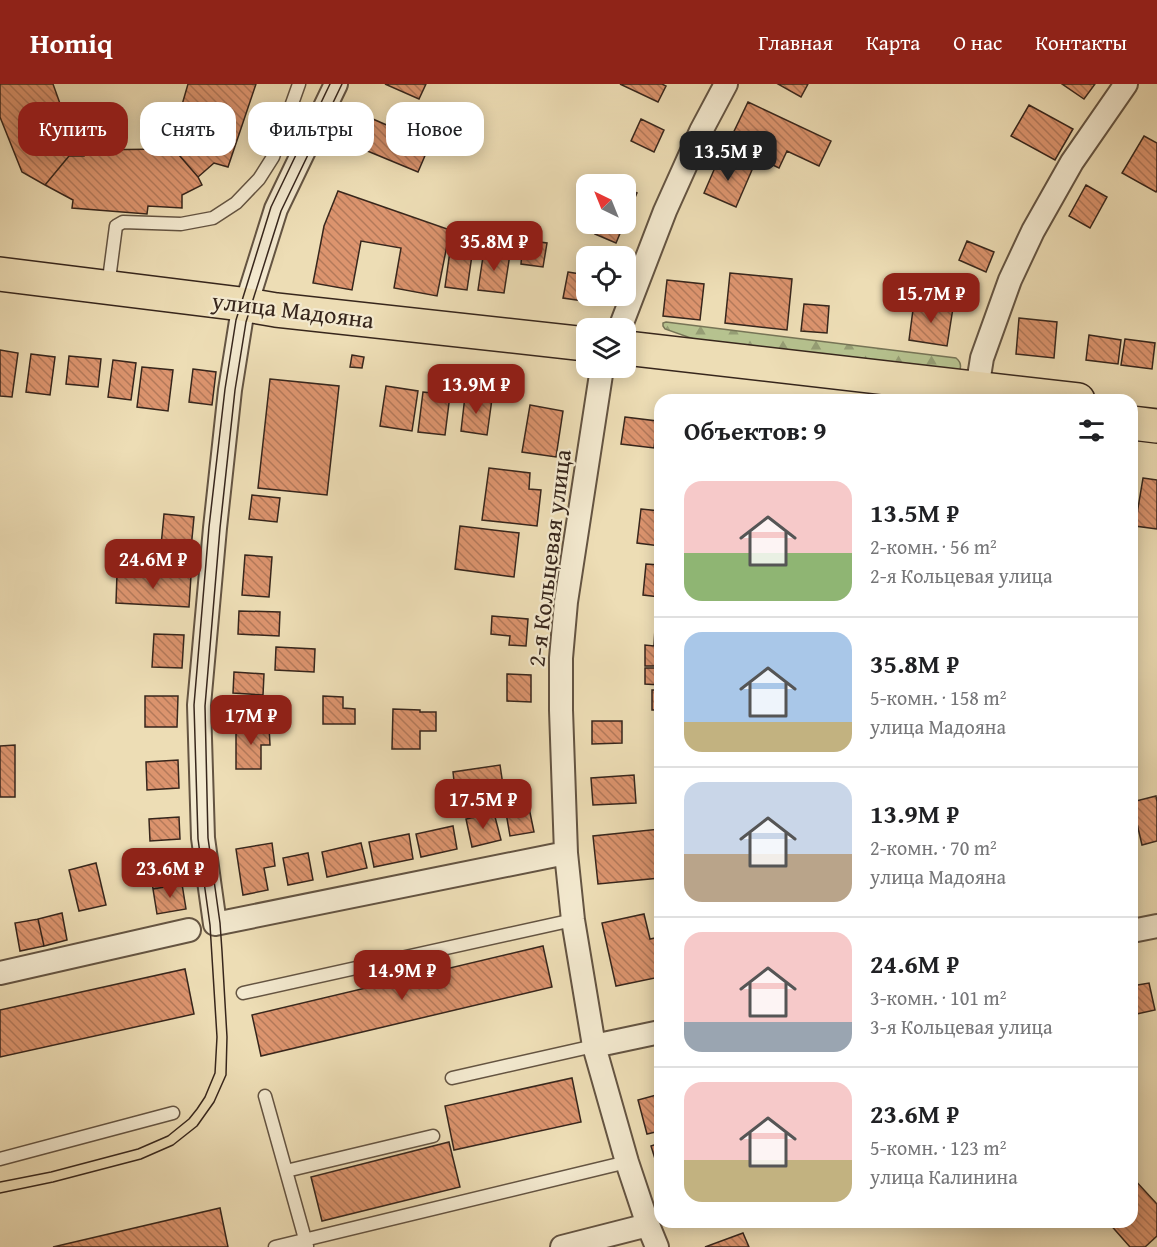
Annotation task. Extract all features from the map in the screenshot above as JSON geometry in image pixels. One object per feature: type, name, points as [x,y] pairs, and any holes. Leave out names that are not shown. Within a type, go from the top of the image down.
[{"type":"main road","name":"улица Мадояна","points":[[0,274],[108,288],[243,313],[576,360]]},
{"type":"main road","name":"улица Мадояна","points":[[0,295],[105,308],[243,313],[276,310],[576,343]]},
{"type":"main road","points":[[636,349],[1023,394]]},
{"type":"main road","points":[[636,367],[877,394]]},
{"type":"main road","points":[[1138,407],[1157,409]]},
{"type":"main road","points":[[1138,424],[1157,426]]},
{"type":"street","points":[[336,84],[276,209],[243,313],[230,390],[214,528],[199,705],[203,838],[215,924],[566,853]]},
{"type":"street","points":[[624,318],[665,211],[701,131],[726,84]]},
{"type":"street","points":[[977,389],[982,358],[1010,280],[1033,231],[1072,162],[1126,84]]},
{"type":"street","name":"2-я Кольцевая улица","points":[[600,378],[566,602],[561,658],[566,853],[573,920],[594,1046],[627,1162],[657,1247]]},
{"type":"street","points":[[1138,930],[1157,926]]},
{"type":"street","points":[[0,973],[189,930]]},
{"type":"street","points":[[594,1046],[654,1033]]},
{"type":"street","points":[[562,1247],[648,1225]]},
{"type":"lane","points":[[108,288],[116,226],[123,222],[181,224],[213,218],[236,203],[259,179],[273,157],[299,84]]},
{"type":"lane","points":[[243,993],[573,920]]},
{"type":"lane","points":[[452,1078],[594,1046]]},
{"type":"lane","points":[[264,1096],[306,1243]]},
{"type":"lane","points":[[0,1159],[173,1113]]},
{"type":"lane","points":[[286,1170],[433,1136]]},
{"type":"lane","points":[[275,1247],[306,1243],[627,1162]]},
{"type":"green space","points":[[663,323],[956,358],[960,363],[960,368],[959,372],[705,343],[665,329]]},
{"type":"building","points":[[0,84],[53,84],[59,102],[18,102],[18,156],[69,156],[45,185],[22,172],[0,117]]},
{"type":"building","points":[[188,84],[256,84],[248,102],[236,143],[236,102],[183,102]]},
{"type":"building","points":[[385,84],[426,84],[419,99]]},
{"type":"building","points":[[620,84],[662,84],[666,86],[658,102]]},
{"type":"building","points":[[778,84],[808,84],[801,97]]},
{"type":"building","points":[[1062,84],[1095,84],[1084,99]]},
{"type":"building","points":[[748,102],[831,141],[819,166],[787,151],[779,168],[728,144]]},
{"type":"building","points":[[1029,105],[1073,129],[1055,160],[1011,136]]},
{"type":"building","points":[[641,119],[664,130],[654,152],[631,141]]},
{"type":"building","points":[[374,120],[386,125],[386,156],[425,156],[418,172],[374,154]]},
{"type":"building","points":[[1144,136],[1157,143],[1156,192],[1122,173]]},
{"type":"building","points":[[128,149],[140,149],[140,156],[180,156],[202,185],[182,195],[182,208],[148,206],[147,214],[72,208],[73,200],[45,185],[69,156],[128,156]]},
{"type":"building","points":[[180,156],[232,156],[228,167],[214,163],[198,177]]},
{"type":"building","points":[[720,156],[752,170],[736,207],[704,193]]},
{"type":"building","points":[[1086,185],[1107,197],[1090,228],[1069,216]]},
{"type":"building","points":[[338,191],[450,230],[437,296],[394,288],[401,248],[361,241],[352,290],[313,283],[324,226]]},
{"type":"building","points":[[595,234],[620,234],[616,243]]},
{"type":"building","points":[[523,240],[547,243],[543,267],[521,264]]},
{"type":"building","points":[[967,241],[994,252],[986,272],[959,260]]},
{"type":"building","points":[[484,250],[510,254],[504,293],[478,290]]},
{"type":"building","points":[[450,251],[472,255],[467,290],[445,287]]},
{"type":"building","points":[[568,272],[576,273],[576,300],[563,298]]},
{"type":"building","points":[[730,273],[792,279],[787,330],[725,323]]},
{"type":"building","points":[[667,280],[704,284],[700,320],[663,316]]},
{"type":"building","points":[[914,302],[953,308],[947,346],[909,340]]},
{"type":"building","points":[[804,304],[829,306],[827,333],[801,331]]},
{"type":"building","points":[[1019,318],[1057,322],[1054,358],[1016,354]]},
{"type":"building","points":[[1089,335],[1121,340],[1118,364],[1086,360]]},
{"type":"building","points":[[1125,339],[1155,343],[1152,369],[1121,365]]},
{"type":"building","points":[[0,350],[18,353],[12,397],[0,396]]},
{"type":"building","points":[[31,354],[55,357],[50,395],[26,392]]},
{"type":"building","points":[[352,355],[364,357],[362,368],[350,367]]},
{"type":"building","points":[[69,356],[101,359],[98,387],[66,384]]},
{"type":"building","points":[[113,360],[136,363],[131,400],[108,397]]},
{"type":"building","points":[[142,367],[173,370],[168,411],[137,407]]},
{"type":"building","points":[[193,369],[216,372],[212,405],[189,402]]},
{"type":"building","points":[[270,379],[339,386],[327,495],[258,488]]},
{"type":"building","points":[[386,386],[418,391],[412,431],[380,426]]},
{"type":"building","points":[[423,392],[450,395],[445,435],[418,432]]},
{"type":"building","points":[[465,396],[492,399],[487,435],[461,431]]},
{"type":"building","points":[[530,405],[563,411],[556,457],[522,452]]},
{"type":"building","points":[[625,417],[654,421],[654,448],[621,444]]},
{"type":"building","points":[[489,468],[530,473],[529,489],[541,490],[537,526],[482,520]]},
{"type":"building","points":[[1143,478],[1157,480],[1157,529],[1138,526],[1138,508]]},
{"type":"building","points":[[252,495],[280,498],[277,522],[249,519]]},
{"type":"building","points":[[641,509],[654,510],[654,545],[637,543]]},
{"type":"building","points":[[164,514],[194,517],[191,549],[161,546]]},
{"type":"building","points":[[460,526],[519,533],[514,577],[455,569]]},
{"type":"building","points":[[245,555],[272,557],[269,597],[242,595]]},
{"type":"building","points":[[646,564],[654,565],[654,596],[643,595]]},
{"type":"building","points":[[117,573],[191,576],[189,607],[116,603]]},
{"type":"building","points":[[239,611],[280,612],[279,636],[238,634]]},
{"type":"building","points":[[492,616],[528,619],[526,646],[509,645],[510,636],[491,634]]},
{"type":"building","points":[[154,634],[184,635],[182,668],[152,667]]},
{"type":"building","points":[[645,645],[654,646],[654,666],[645,666]]},
{"type":"building","points":[[276,647],[315,649],[314,672],[275,670]]},
{"type":"building","points":[[645,668],[654,668],[654,685],[645,684]]},
{"type":"building","points":[[234,672],[264,674],[263,695],[233,693]]},
{"type":"building","points":[[507,674],[531,675],[531,702],[507,701]]},
{"type":"building","points":[[652,690],[654,690],[654,710],[652,710]]},
{"type":"building","points":[[145,696],[178,696],[177,727],[145,727]]},
{"type":"building","points":[[323,696],[343,697],[343,708],[355,709],[355,724],[323,724]]},
{"type":"building","points":[[393,709],[436,712],[436,731],[420,731],[420,749],[392,749]]},
{"type":"building","points":[[592,721],[622,721],[622,743],[592,744]]},
{"type":"building","points":[[236,726],[269,726],[270,745],[261,745],[261,769],[236,769]]},
{"type":"building","points":[[15,745],[15,797],[0,797],[0,746]]},
{"type":"building","points":[[178,760],[179,788],[147,790],[146,762]]},
{"type":"building","points":[[500,765],[504,792],[456,799],[453,772]]},
{"type":"building","points":[[634,775],[636,803],[593,805],[591,778]]},
{"type":"building","points":[[1156,796],[1157,841],[1142,845],[1138,828],[1138,800]]},
{"type":"building","points":[[528,803],[534,832],[510,836],[505,807]]},
{"type":"building","points":[[494,813],[501,840],[472,847],[466,819]]},
{"type":"building","points":[[179,817],[180,839],[150,841],[149,819]]},
{"type":"building","points":[[453,826],[457,849],[421,857],[416,834]]},
{"type":"building","points":[[654,830],[654,879],[598,884],[593,836]]},
{"type":"building","points":[[409,834],[413,859],[374,867],[369,842]]},
{"type":"building","points":[[272,843],[275,866],[264,868],[268,890],[243,895],[236,849]]},
{"type":"building","points":[[361,843],[367,868],[327,877],[322,852]]},
{"type":"building","points":[[308,853],[313,880],[288,885],[283,858]]},
{"type":"building","points":[[179,859],[182,884],[153,889],[149,864]]},
{"type":"building","points":[[96,863],[106,905],[79,911],[69,870]]},
{"type":"building","points":[[182,884],[186,909],[157,914],[153,889]]},
{"type":"building","points":[[62,913],[67,940],[44,946],[38,919]]},
{"type":"building","points":[[644,914],[650,939],[654,938],[654,978],[616,986],[602,923]]},
{"type":"building","points":[[38,919],[44,946],[20,951],[15,923]]},
{"type":"building","points":[[543,946],[552,987],[261,1056],[252,1015]]},
{"type":"building","points":[[185,969],[194,1014],[0,1057],[0,1010]]},
{"type":"building","points":[[1149,983],[1155,1010],[1138,1014],[1138,985]]},
{"type":"building","points":[[572,1078],[581,1122],[454,1150],[445,1106]]},
{"type":"building","points":[[654,1096],[654,1132],[647,1134],[638,1100]]},
{"type":"building","points":[[449,1142],[460,1187],[322,1221],[311,1177]]},
{"type":"building","points":[[1138,1183],[1157,1204],[1157,1236],[1145,1247],[1130,1247],[1113,1228],[1138,1228]]},
{"type":"building","points":[[220,1208],[228,1247],[53,1247]]},
{"type":"building","points":[[743,1233],[749,1247],[705,1247]]},
{"type":"tram line","points":[[0,1182],[51,1172],[138,1149],[168,1136],[189,1119],[197,1109],[215,1073],[217,1037],[210,925],[198,839],[194,705],[209,527],[225,389],[236,320],[271,207],[330,84]]},
{"type":"tram line","points":[[0,1193],[141,1159],[173,1145],[197,1126],[214,1102],[226,1075],[227,1037],[220,923],[208,838],[205,706],[220,528],[235,390],[246,322],[281,211],[342,84]]}]
